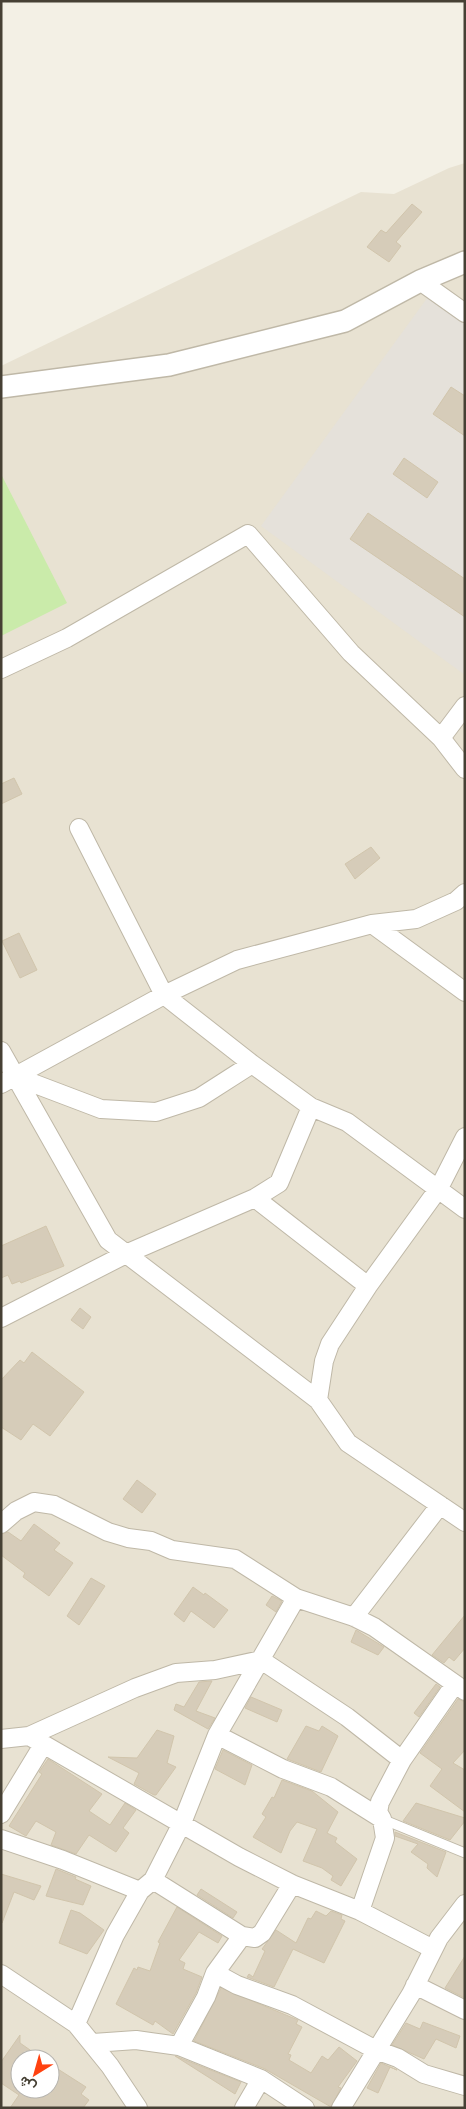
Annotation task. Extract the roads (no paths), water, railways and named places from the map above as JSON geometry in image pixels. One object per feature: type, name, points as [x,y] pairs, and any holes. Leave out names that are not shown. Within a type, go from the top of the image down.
[{"type":"street","points":[[1,388],[169,365],[345,321],[420,281],[465,262]]},
{"type":"street","points":[[420,281],[465,314]]},
{"type":"street","points":[[1,668],[68,638],[248,534],[351,653],[441,738],[465,769]]},
{"type":"street","points":[[441,738],[465,706]]},
{"type":"street","points":[[79,828],[164,995],[252,1064],[311,1107],[347,1122],[465,1209]]},
{"type":"street","points":[[8,1080],[164,995],[238,960],[372,924],[416,918],[456,901],[465,893]]},
{"type":"street","points":[[372,924],[465,992]]},
{"type":"street","points":[[1,1051],[8,1080],[108,1240],[128,1253],[318,1400],[348,1443],[465,1522]]},
{"type":"street","points":[[8,1080],[101,1109],[156,1112],[199,1098],[252,1064]]},
{"type":"street","points":[[1,1318],[128,1253],[255,1198],[279,1183],[311,1107]]},
{"type":"street","points":[[318,1400],[324,1361],[330,1344],[368,1286],[439,1188],[465,1137]]},
{"type":"street","points":[[255,1198],[368,1286]]},
{"type":"street","points":[[1,1524],[16,1511],[34,1502],[54,1505],[108,1532],[128,1538],[151,1541],[172,1550],[235,1559],[296,1598],[354,1617],[374,1627],[460,1687],[402,1760],[380,1802],[378,1812],[382,1820],[385,1838],[360,1911]]},
{"type":"street","points":[[354,1617],[440,1506]]},
{"type":"street","points":[[76,2024],[115,1935],[182,1824],[218,1735],[296,1598]]},
{"type":"street","points":[[1,1814],[36,1741],[135,1688],[176,1673],[215,1670],[261,1660],[347,1717],[402,1760]]},
{"type":"street","points":[[218,1735],[283,1769],[331,1788],[357,1802],[382,1820]]},
{"type":"street","points":[[1,1739],[36,1741],[104,1777],[238,1857],[292,1884],[360,1911],[433,1950]]},
{"type":"street","points":[[1,1839],[146,1885],[242,1936],[255,1938],[262,1934],[292,1884]]},
{"type":"street","points":[[341,2108],[415,1985],[439,1938],[459,1923],[465,1904]]},
{"type":"street","points":[[179,2046],[206,1997],[214,1973],[242,1936]]},
{"type":"street","points":[[214,1973],[237,1985],[292,2005],[376,2050],[398,2058],[424,2074],[465,2086]]},
{"type":"street","points":[[1,1974],[76,2024],[93,2043],[138,2108]]},
{"type":"street","points":[[415,1985],[465,2010]]},
{"type":"street","points":[[93,2043],[136,2040],[179,2046],[261,2079],[305,2108]]},
{"type":"street","points":[[244,2108],[261,2079]]},
{"type":"lane","points":[[382,1820],[465,1853]]}]
